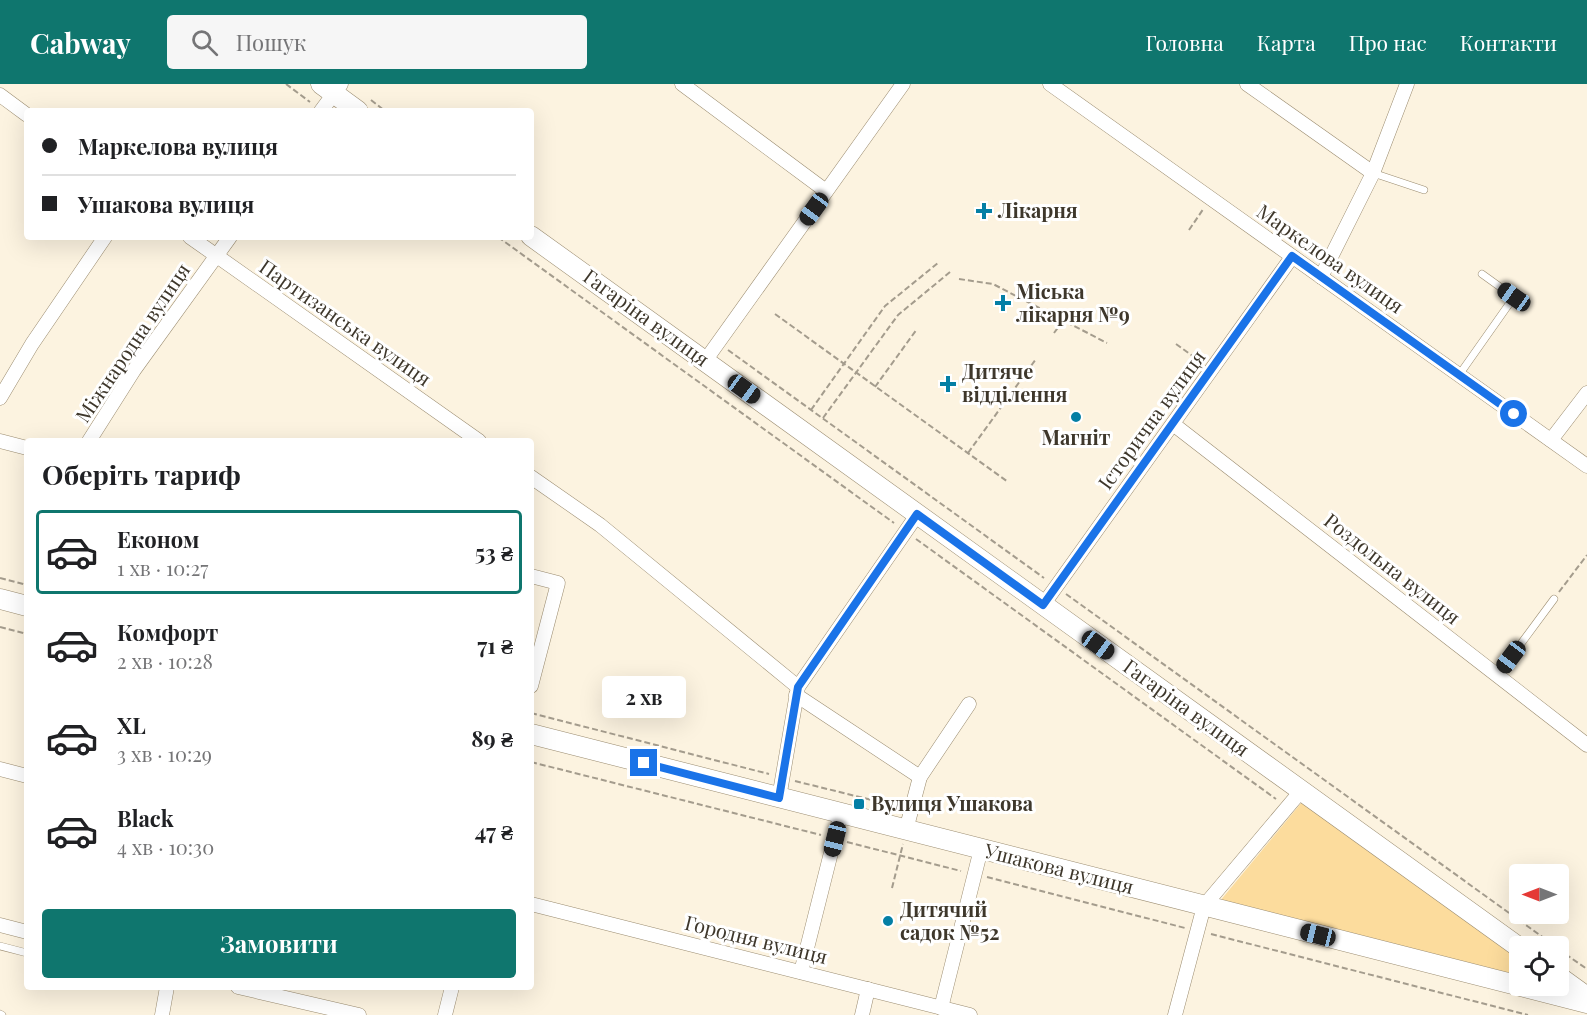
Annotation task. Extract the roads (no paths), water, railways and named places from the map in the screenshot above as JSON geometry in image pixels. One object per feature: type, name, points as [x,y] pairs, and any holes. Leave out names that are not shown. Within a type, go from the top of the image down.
[{"type":"street","points":[[682,84],[826,192]]},
{"type":"street","points":[[705,361],[903,84]]},
{"type":"street","name":"Маркелова вулиця","points":[[1050,84],[1587,466]]},
{"type":"street","points":[[1247,84],[1373,173]]},
{"type":"street","points":[[1321,277],[1373,173],[1407,84]]},
{"type":"street","points":[[322,108],[332,87],[355,108]]},
{"type":"street","points":[[0,95],[24,113]]},
{"type":"street","name":"Гагаріна вулиця","points":[[534,238],[1509,940]]},
{"type":"street","points":[[0,398],[32,344],[103,240]]},
{"type":"street","name":"Партизанська вулиця","points":[[194,240],[475,438]]},
{"type":"street","name":"Міжнародна вулиця","points":[[91,438],[134,370],[228,240]]},
{"type":"street","name":"Історична вулиця","points":[[1043,605],[1292,256]]},
{"type":"street","points":[[1551,440],[1587,393]]},
{"type":"street","name":"Роздольна вулиця","points":[[1173,424],[1587,745]]},
{"type":"street","points":[[0,441],[24,447]]},
{"type":"street","points":[[534,479],[600,525],[797,691],[920,777]]},
{"type":"street","points":[[779,798],[797,691],[917,514]]},
{"type":"street","points":[[534,577],[558,583],[534,675]]},
{"type":"street","points":[[0,599],[24,605]]},
{"type":"street","points":[[906,830],[920,777],[969,704]]},
{"type":"street","name":"Ушакова вулиця","points":[[534,735],[1509,983]]},
{"type":"street","points":[[0,769],[24,775]]},
{"type":"street","points":[[1175,1015],[1204,906],[1300,791]]},
{"type":"street","points":[[801,972],[841,813]]},
{"type":"street","points":[[941,1008],[981,849]]},
{"type":"street","name":"Городня вулиця","points":[[534,905],[970,1015]]},
{"type":"street","points":[[0,925],[24,931]]},
{"type":"street","points":[[1569,985],[1585,998]]},
{"type":"street","points":[[862,1015],[868,989]]},
{"type":"street","points":[[162,1015],[164,990]]},
{"type":"street","points":[[248,990],[318,1010],[359,1015]]},
{"type":"street","points":[[445,1015],[451,990]]},
{"type":"street","name":"Ушакова вулиця","points":[[1569,995],[1585,998]]},
{"type":"lane","points":[[1373,173],[1424,190]]},
{"type":"lane","points":[[1459,375],[1514,297],[1482,274]]},
{"type":"lane","points":[[1497,676],[1554,599]]},
{"type":"lane","points":[[0,946],[24,952]]},
{"type":"place","name":"Лікарня","points":[[984,211]]},
{"type":"place","name":"Міська лікарня №9","points":[[1003,303]]},
{"type":"place","name":"Дитяче відділення","points":[[948,384]]},
{"type":"place","name":"Магніт","points":[[1076,417]]},
{"type":"place","name":"Вулиця Ушакова","points":[[859,804]]},
{"type":"place","name":"Дитячий садок №52","points":[[888,921]]}]
